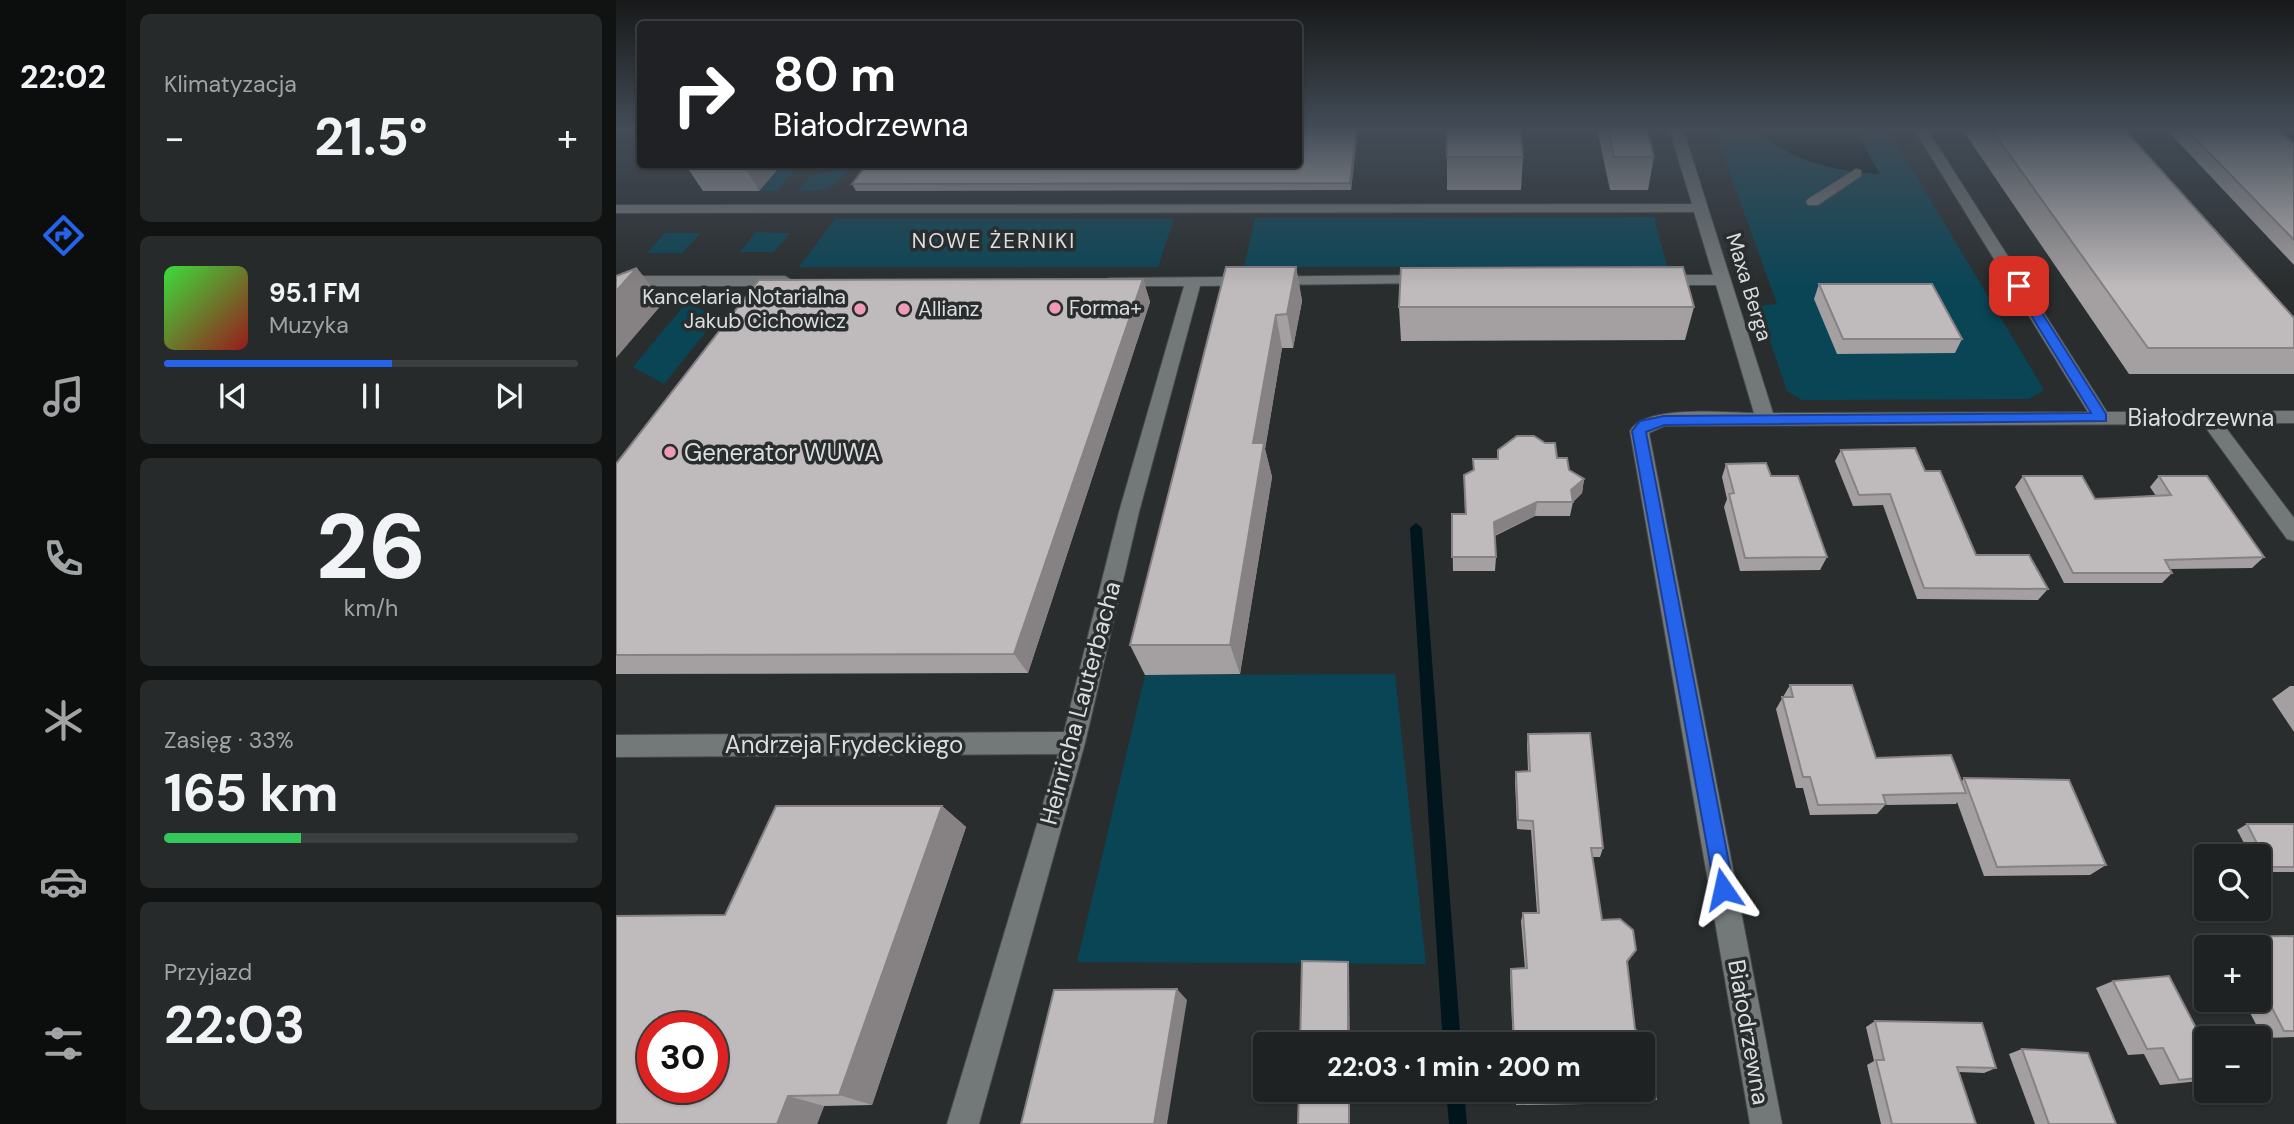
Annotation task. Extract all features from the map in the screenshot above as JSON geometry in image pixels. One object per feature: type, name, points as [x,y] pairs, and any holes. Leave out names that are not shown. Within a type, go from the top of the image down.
[{"type":"street","name":"Maxa Berga","points":[[1693,181],[1765,418]]},
{"type":"street","points":[[1813,202],[1843,181]]},
{"type":"street","points":[[1953,181],[2101,417]]},
{"type":"street","points":[[616,209],[1701,208]]},
{"type":"street","points":[[1644,280],[1724,279]]},
{"type":"street","points":[[1097,281],[1444,280]]},
{"type":"street","points":[[616,281],[802,281]]},
{"type":"street","name":"Heinricha Lauterbacha","points":[[962,1124],[1073,743],[1129,512],[1193,281]]},
{"type":"street","points":[[2208,417],[2294,533]]},
{"type":"street","name":"Białodrzewna","points":[[1766,1124],[1639,431],[1645,425],[1664,421],[1765,418],[2294,417]]},
{"type":"street","name":"Andrzeja Frydeckiego","points":[[616,746],[1073,743]]},
{"type":"shaded area","points":[[767,181],[785,181],[777,191],[759,191]]},
{"type":"shaded area","points":[[806,181],[837,181],[829,187],[798,191]]},
{"type":"shaded area","points":[[1733,181],[1919,181],[2044,390],[2029,399],[1802,400],[1787,391],[1758,306],[1777,304]]},
{"type":"shaded area","points":[[1654,217],[1667,266],[1244,267],[1255,218]]},
{"type":"shaded area","points":[[835,219],[1174,219],[1158,267],[799,267]]},
{"type":"shaded area","points":[[756,232],[790,233],[774,252],[740,252]]},
{"type":"shaded area","points":[[665,233],[701,233],[682,253],[647,253]]},
{"type":"shaded area","points":[[687,302],[717,318],[664,384],[633,367]]},
{"type":"shaded area","points":[[1395,674],[1426,964],[1077,962],[1145,675]]},
{"type":"building","points":[[854,181],[1350,181],[1350,183],[852,184]]},
{"type":"building","points":[[2029,181],[2171,181],[2294,318],[2294,348],[2148,348]]},
{"type":"building","points":[[2237,181],[2294,181],[2294,240]]},
{"type":"building","points":[[1226,267],[1296,267],[1287,314],[1276,315],[1253,443],[1264,443],[1230,645],[1130,645]]},
{"type":"building","points":[[1683,267],[1694,307],[1399,307],[1401,268]]},
{"type":"building","points":[[637,268],[616,291],[616,276]]},
{"type":"building","points":[[1143,279],[1014,654],[616,655],[616,464],[759,280]]},
{"type":"building","points":[[1819,284],[1932,284],[1962,339],[1843,339]]},
{"type":"building","points":[[1517,436],[1534,436],[1545,443],[1555,443],[1557,458],[1567,458],[1569,470],[1584,479],[1571,490],[1573,502],[1537,502],[1494,522],[1496,557],[1452,557],[1452,514],[1466,514],[1464,475],[1474,470],[1473,459],[1498,459],[1498,450]]},
{"type":"building","points":[[1915,448],[1925,471],[1940,471],[1976,555],[2029,555],[2048,589],[1924,588],[1890,494],[1859,495],[1841,450]]},
{"type":"building","points":[[1766,463],[1771,476],[1798,476],[1827,557],[1745,558],[1729,494],[1734,493],[1726,464]]},
{"type":"building","points":[[2023,476],[2082,476],[2095,499],[2171,495],[2159,476],[2207,476],[2264,557],[2165,560],[2172,573],[2073,573]]},
{"type":"building","points":[[1790,685],[1852,685],[1876,758],[1951,755],[1966,793],[1883,795],[1886,804],[1818,805],[1810,777],[1803,777],[1782,697],[1793,697]]},
{"type":"building","points":[[1590,733],[1603,848],[1591,848],[1602,920],[1620,919],[1633,930],[1636,950],[1627,961],[1635,1029],[1638,1032],[1513,1032],[1511,969],[1527,968],[1523,913],[1539,913],[1533,821],[1518,820],[1516,772],[1530,771],[1528,734]]},
{"type":"building","points":[[1964,778],[2069,780],[2106,865],[1997,867]]},
{"type":"building","points":[[776,806],[942,806],[839,1095],[788,1096],[777,1124],[616,1124],[616,916],[725,915]]},
{"type":"building","points":[[2247,824],[2294,824],[2294,867],[2271,867],[2271,844],[2257,844]]},
{"type":"building","points":[[2271,936],[2294,936],[2294,1031],[2284,1031],[2271,1006]]},
{"type":"building","points":[[1302,961],[1348,962],[1348,1032],[1300,1032]]},
{"type":"building","points":[[2169,976],[2195,1026],[2194,1078],[2179,1080],[2163,1048],[2147,1049],[2113,981]]},
{"type":"building","points":[[1177,989],[1154,1124],[1021,1124],[1054,990]]},
{"type":"building","points":[[1875,1021],[1982,1023],[1996,1068],[1957,1067],[1976,1124],[1892,1124],[1876,1060],[1884,1060]]},
{"type":"building","points":[[2022,1049],[2088,1053],[2116,1124],[2049,1124]]},
{"type":"building","points":[[1299,1102],[1349,1102],[1349,1124],[1298,1124]]},
{"type":"waterway","points":[[1416,528],[1451,1032]]},
{"type":"waterway","points":[[1456,1102],[1458,1124]]},
{"type":"place","name":"Forma+","points":[[1055,308]]},
{"type":"place","name":"Kancelaria Notarialna Jakub Cichowicz","points":[[860,309]]},
{"type":"place","name":"Allianz","points":[[904,309]]},
{"type":"place","name":"Generator WUWA","points":[[670,452]]},
{"type":"district","name":"NOWE ŻERNIKI","points":[[994,241]]},
{"type":"route","points":[[1723,889],[1639,431],[1645,425],[1664,421],[2101,417],[2019,286]]}]
